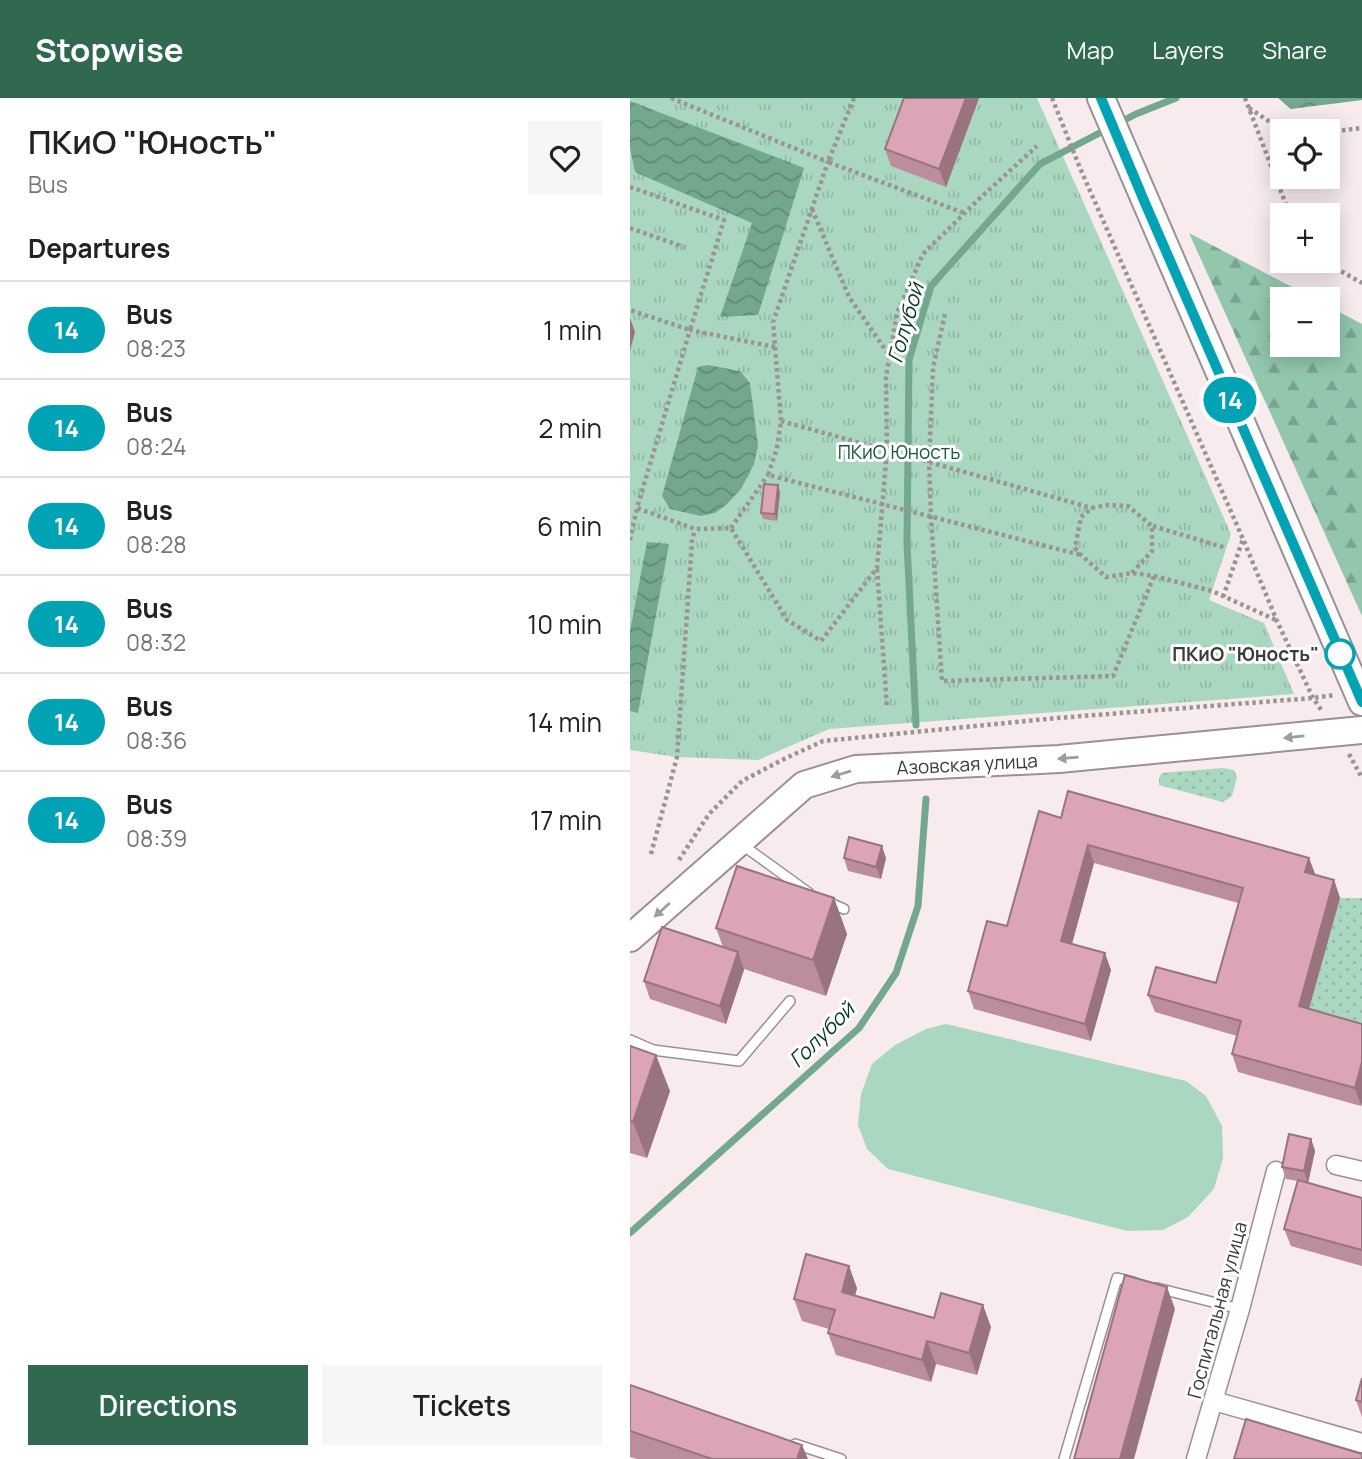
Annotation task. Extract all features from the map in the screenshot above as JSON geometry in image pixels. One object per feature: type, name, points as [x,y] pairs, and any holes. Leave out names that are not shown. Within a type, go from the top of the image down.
[{"type":"main road","points":[[1101,99],[1362,702]]},
{"type":"main road","name":"Азовская улица","points":[[630,938],[804,785],[856,769],[1059,759],[1362,730]]},
{"type":"street","points":[[1336,1165],[1362,1171]]},
{"type":"street","name":"Госпитальная улица","points":[[1196,1459],[1240,1309],[1276,1171]]},
{"type":"street","points":[[1214,1401],[1362,1443]]},
{"type":"lane","points":[[740,842],[814,897],[844,909]]},
{"type":"lane","points":[[630,1040],[653,1050],[739,1061],[790,1001]]},
{"type":"lane","points":[[1064,1459],[1117,1278],[1240,1309]]},
{"type":"lane","points":[[788,1442],[841,1459]]},
{"type":"path","points":[[671,98],[828,162],[964,213]]},
{"type":"path","points":[[731,528],[768,475],[777,448],[781,421],[772,322],[828,162],[854,98]]},
{"type":"path","points":[[1052,98],[1277,621],[1313,698]]},
{"type":"path","points":[[1245,98],[1285,203]]},
{"type":"path","points":[[1248,107],[1270,122]]},
{"type":"path","points":[[1340,131],[1362,128]]},
{"type":"path","points":[[887,707],[877,568],[887,450],[886,377],[897,313],[923,254],[1037,146]]},
{"type":"path","points":[[630,187],[724,220],[637,508],[630,540]]},
{"type":"path","points":[[812,208],[849,297],[890,356]]},
{"type":"path","points":[[630,228],[684,247]]},
{"type":"path","points":[[1340,271],[1362,283]]},
{"type":"path","points":[[630,310],[690,330],[775,347]]},
{"type":"path","points":[[945,314],[933,368],[929,462],[942,681],[1113,676],[1154,576]]},
{"type":"path","points":[[781,421],[1092,508],[1107,505],[1128,506],[1153,526],[1226,548]]},
{"type":"path","points":[[768,475],[1081,555]]},
{"type":"path","points":[[637,508],[695,529],[731,528]]},
{"type":"path","points":[[1092,508],[1081,517],[1075,548],[1106,578],[1132,573],[1154,576],[1212,591],[1277,621]]},
{"type":"path","points":[[1132,573],[1153,551],[1153,526]]},
{"type":"path","points":[[731,528],[787,620],[821,641],[877,568]]},
{"type":"path","points":[[651,854],[677,757],[695,529]]},
{"type":"path","points":[[1223,597],[1243,538]]},
{"type":"green space","name":"ПКиО Юность","points":[[630,98],[1037,98],[1231,534],[1209,600],[1264,623],[1294,694],[829,729],[758,760],[677,757],[630,750]]},
{"type":"green space","points":[[1189,233],[1292,287],[1270,287],[1270,357],[1340,357],[1340,312],[1362,324],[1362,616]]},
{"type":"green space","points":[[1223,768],[1234,770],[1237,777],[1232,796],[1223,802],[1159,785],[1162,773]]},
{"type":"green space","points":[[1340,898],[1362,898],[1362,1029],[1307,1015]]},
{"type":"green space","points":[[946,1024],[1186,1081],[1206,1096],[1222,1126],[1223,1158],[1214,1189],[1188,1217],[1163,1230],[1127,1231],[888,1169],[867,1149],[858,1125],[861,1094],[872,1064],[895,1045],[926,1029]]},
{"type":"water","points":[[1278,98],[1362,98],[1362,100],[1291,109]]},
{"type":"water","points":[[630,101],[804,168],[758,315],[720,317],[752,223],[635,172],[630,148]]},
{"type":"water","points":[[708,365],[740,371],[750,383],[758,446],[754,464],[741,489],[715,513],[701,516],[670,509],[662,496],[698,367]]},
{"type":"water","points":[[647,542],[669,544],[638,713],[630,711],[630,631]]},
{"type":"building","points":[[904,98],[966,98],[939,169],[885,149]]},
{"type":"building","points":[[764,484],[778,485],[775,514],[761,513]]},
{"type":"building","points":[[1068,791],[1309,858],[1305,872],[1334,880],[1299,1006],[1362,1024],[1362,1062],[1355,1088],[1232,1054],[1241,1021],[1148,995],[1156,967],[1216,983],[1243,888],[1088,845],[1061,941],[1105,953],[1085,1024],[968,991],[987,921],[1007,926],[1039,811],[1061,818]]},
{"type":"building","points":[[849,837],[882,846],[876,867],[844,858]]},
{"type":"building","points":[[737,866],[834,898],[813,960],[716,928]]},
{"type":"building","points":[[662,927],[738,952],[720,1006],[644,981]]},
{"type":"building","points":[[630,1046],[656,1055],[633,1122],[630,1121]]},
{"type":"building","points":[[1289,1134],[1311,1139],[1304,1171],[1282,1167]]},
{"type":"building","points":[[1298,1180],[1362,1198],[1362,1250],[1284,1229]]},
{"type":"building","points":[[806,1254],[849,1266],[842,1292],[934,1318],[941,1293],[983,1305],[969,1353],[927,1341],[922,1360],[828,1333],[835,1310],[794,1299]]},
{"type":"building","points":[[1125,1275],[1167,1287],[1120,1459],[1074,1459]]},
{"type":"building","points":[[1362,1378],[1362,1402],[1356,1400]]},
{"type":"building","points":[[630,1385],[802,1445],[797,1459],[712,1459],[630,1431]]},
{"type":"building","points":[[1246,1419],[1362,1454],[1362,1459],[1234,1459]]},
{"type":"waterway","name":"Голубой","points":[[916,725],[907,543],[909,360],[931,286],[1040,164],[1136,114],[1176,98]]},
{"type":"waterway","name":"Голубой","points":[[630,1233],[859,1028],[896,973],[918,906],[926,799]]},
{"type":"bus line","name":"14","points":[[1101,98],[1362,702]]},
{"type":"place","name":"ПКиО \"Юность\"","points":[[1340,654]]}]
